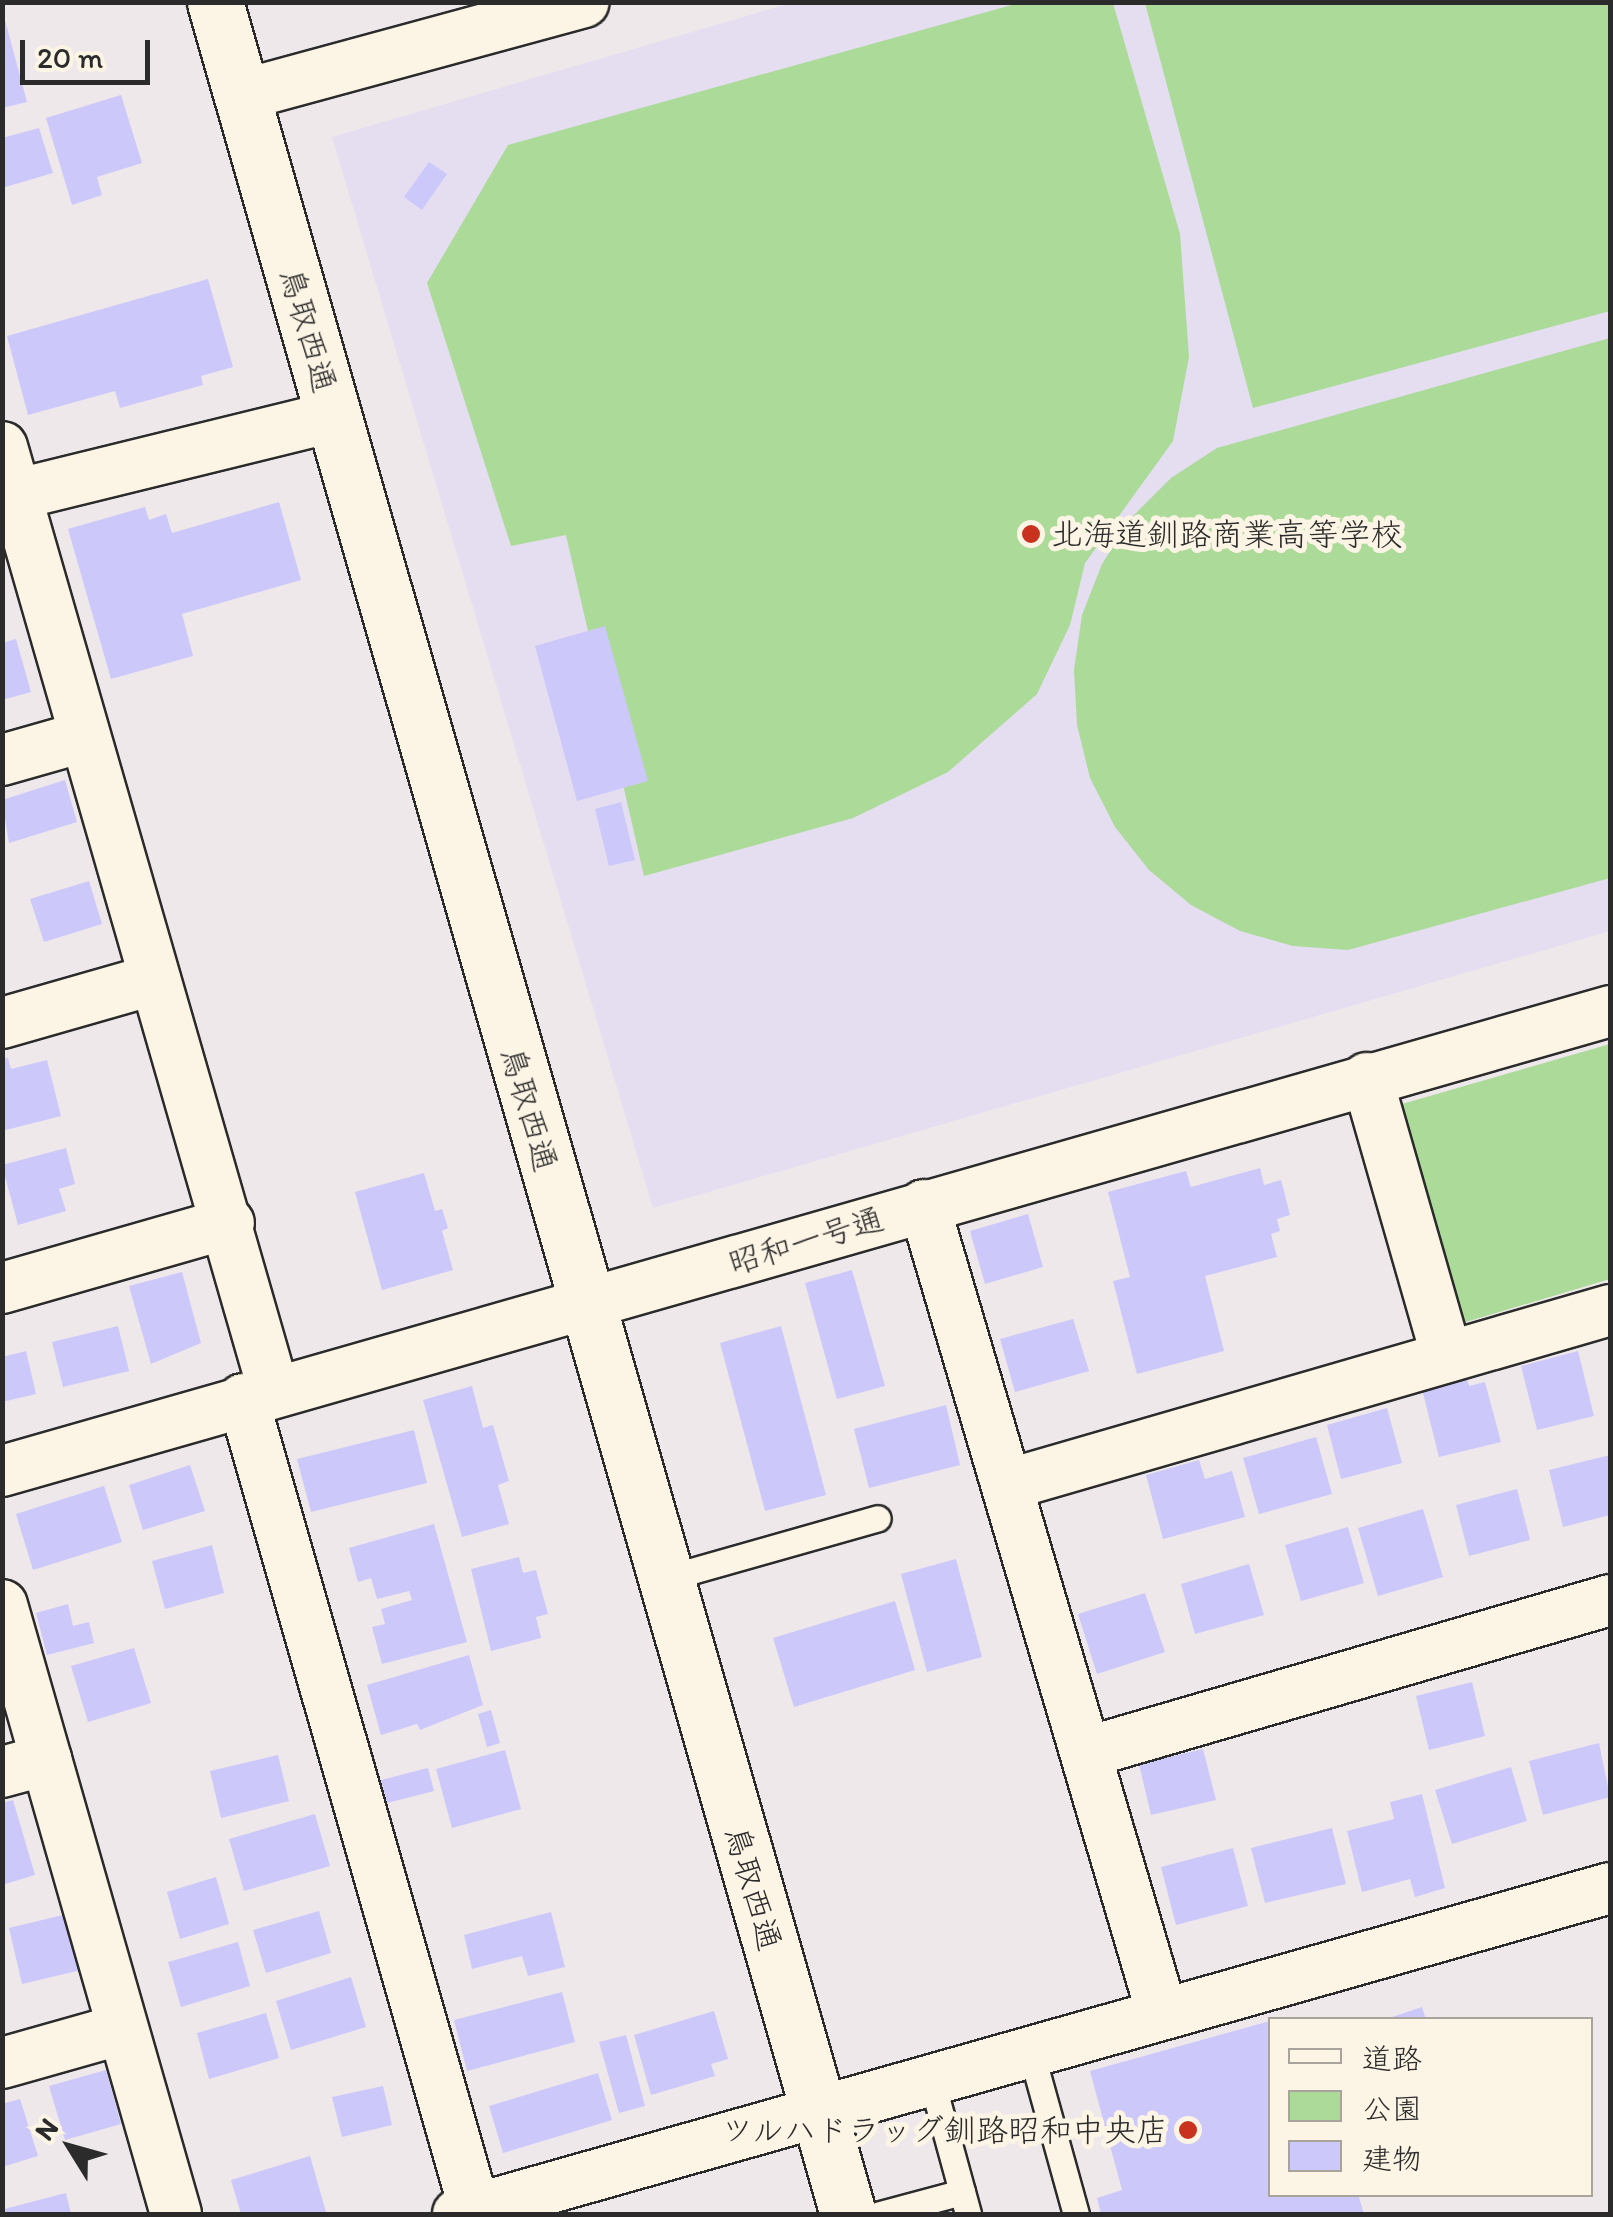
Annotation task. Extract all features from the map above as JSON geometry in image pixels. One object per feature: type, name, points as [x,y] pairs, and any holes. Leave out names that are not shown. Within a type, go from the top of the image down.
[{"type":"street","name":"鳥取西通","points":[[215,2],[584,1308],[848,2214]]},
{"type":"street","points":[[242,95],[562,6]]},
{"type":"street","points":[[333,417],[7,480],[229,1223],[258,1395],[467,2212],[819,2116],[1162,2013],[1610,1888]]},
{"type":"street","points":[[2,760],[83,737]]},
{"type":"street","points":[[2,1022],[155,978]]},
{"type":"street","name":"昭和一号通","points":[[2,1471],[258,1395],[584,1308],[924,1205],[1610,1010]]},
{"type":"street","points":[[1367,1078],[1446,1357]]},
{"type":"street","points":[[924,1205],[1010,1484],[1162,2013]]},
{"type":"street","points":[[2,1288],[229,1223]]},
{"type":"street","points":[[1010,1484],[1610,1310]]},
{"type":"street","points":[[1088,1752],[1610,1600]]},
{"type":"street","points":[[2,1606],[24,1766],[122,2029],[176,2214]]},
{"type":"street","points":[[2,2064],[122,2029]]},
{"type":"lane","points":[[664,1579],[878,1518]]},
{"type":"lane","points":[[1032,2052],[1076,2214]]},
{"type":"lane","points":[[880,2214],[965,2203],[932,2082]]},
{"type":"shaded area","name":"北海道釧路商業高等学校","points":[[791,3],[1610,3],[1610,931],[653,1208],[332,137]]},
{"type":"green space","points":[[1019,3],[1113,3],[1180,234],[1189,357],[1173,441],[1085,563],[1070,625],[1037,694],[948,772],[853,818],[644,876],[566,535],[511,546],[427,283],[508,145]]},
{"type":"green space","points":[[1145,3],[1610,3],[1610,311],[1253,408]]},
{"type":"green space","points":[[1610,338],[1610,878],[1348,950],[1293,946],[1240,931],[1191,905],[1149,870],[1115,827],[1090,778],[1077,725],[1074,670],[1082,615],[1102,564],[1132,517],[1171,478],[1217,448]]},
{"type":"green space","points":[[1610,1044],[1610,1279],[1459,1324],[1402,1104]]},
{"type":"building","points":[[2,9],[27,102],[2,108]]},
{"type":"building","points":[[121,95],[142,163],[97,177],[102,195],[72,205],[46,118]]},
{"type":"building","points":[[39,128],[53,173],[2,188],[2,138]]},
{"type":"building","points":[[429,162],[447,174],[422,210],[404,197]]},
{"type":"building","points":[[208,279],[233,367],[201,376],[203,385],[120,408],[115,391],[28,415],[7,336]]},
{"type":"building","points":[[279,502],[301,580],[182,614],[193,656],[111,679],[68,529],[145,507],[149,520],[166,514],[172,533]]},
{"type":"building","points":[[605,626],[648,781],[577,801],[535,646]]},
{"type":"building","points":[[16,639],[31,692],[2,700],[2,643]]},
{"type":"building","points":[[65,780],[77,822],[9,843],[2,800]]},
{"type":"building","points":[[621,802],[635,860],[609,866],[595,809]]},
{"type":"building","points":[[89,881],[102,924],[44,942],[30,899]]},
{"type":"building","points":[[8,1058],[11,1069],[47,1060],[61,1116],[2,1131],[2,1059]]},
{"type":"building","points":[[66,1148],[75,1184],[59,1189],[66,1211],[18,1225],[2,1165]]},
{"type":"building","points":[[1260,1168],[1264,1185],[1281,1180],[1290,1215],[1277,1219],[1280,1231],[1271,1234],[1277,1257],[1205,1276],[1224,1351],[1137,1374],[1113,1281],[1130,1277],[1108,1192],[1186,1171],[1191,1187]]},
{"type":"building","points":[[424,1173],[435,1211],[442,1209],[448,1228],[442,1231],[453,1270],[382,1290],[355,1192]]},
{"type":"building","points":[[1028,1214],[1043,1267],[985,1284],[970,1231]]},
{"type":"building","points":[[852,1270],[885,1386],[837,1399],[805,1283]]},
{"type":"building","points":[[182,1272],[201,1343],[151,1364],[129,1286]]},
{"type":"building","points":[[1073,1319],[1089,1371],[1015,1392],[1000,1339]]},
{"type":"building","points":[[118,1326],[129,1371],[63,1387],[52,1342]]},
{"type":"building","points":[[781,1326],[826,1495],[765,1511],[720,1343]]},
{"type":"building","points":[[26,1351],[36,1394],[2,1402],[2,1357]]},
{"type":"building","points":[[1578,1351],[1594,1416],[1537,1430],[1521,1366]]},
{"type":"building","points":[[1466,1374],[1469,1386],[1485,1382],[1501,1442],[1439,1457],[1421,1385]]},
{"type":"building","points":[[472,1386],[483,1428],[493,1425],[509,1481],[498,1485],[509,1524],[462,1537],[423,1400]]},
{"type":"building","points":[[946,1405],[960,1465],[869,1488],[854,1429]]},
{"type":"building","points":[[1387,1408],[1402,1463],[1341,1479],[1327,1425]]},
{"type":"building","points":[[414,1430],[427,1483],[311,1512],[297,1459]]},
{"type":"building","points":[[1316,1437],[1332,1494],[1259,1514],[1243,1458]]},
{"type":"building","points":[[1610,1455],[1610,1515],[1563,1527],[1549,1470]]},
{"type":"building","points":[[1199,1460],[1205,1479],[1232,1471],[1245,1517],[1163,1539],[1146,1475]]},
{"type":"building","points":[[190,1465],[205,1511],[143,1530],[129,1485]]},
{"type":"building","points":[[104,1486],[122,1542],[33,1570],[16,1514]]},
{"type":"building","points":[[1517,1489],[1530,1540],[1469,1556],[1456,1505]]},
{"type":"building","points":[[1423,1509],[1443,1577],[1378,1596],[1358,1528]]},
{"type":"building","points":[[434,1524],[467,1642],[382,1664],[372,1627],[385,1624],[381,1609],[412,1600],[409,1591],[377,1599],[371,1578],[358,1582],[349,1548]]},
{"type":"building","points":[[1348,1527],[1364,1583],[1301,1601],[1285,1545]]},
{"type":"building","points":[[212,1545],[224,1593],[165,1609],[152,1561]]},
{"type":"building","points":[[519,1557],[523,1573],[536,1570],[548,1614],[536,1617],[541,1638],[491,1651],[471,1569]]},
{"type":"building","points":[[956,1559],[982,1657],[927,1672],[901,1574]]},
{"type":"building","points":[[1249,1564],[1264,1615],[1195,1634],[1181,1584]]},
{"type":"building","points":[[1145,1593],[1165,1652],[1097,1674],[1078,1614]]},
{"type":"building","points":[[895,1601],[915,1670],[794,1707],[773,1638]]},
{"type":"building","points":[[68,1604],[73,1626],[89,1622],[94,1643],[47,1655],[36,1613]]},
{"type":"building","points":[[134,1648],[151,1703],[88,1722],[71,1666]]},
{"type":"building","points":[[469,1655],[483,1705],[420,1730],[417,1724],[381,1735],[367,1685]]},
{"type":"building","points":[[1472,1682],[1485,1736],[1429,1750],[1416,1696]]},
{"type":"building","points":[[491,1710],[500,1743],[487,1747],[478,1714]]},
{"type":"building","points":[[1599,1743],[1610,1797],[1543,1815],[1529,1761]]},
{"type":"building","points":[[1203,1749],[1216,1800],[1151,1815],[1139,1764]]},
{"type":"building","points":[[505,1750],[521,1809],[452,1828],[436,1769]]},
{"type":"building","points":[[278,1755],[289,1801],[221,1818],[210,1771]]},
{"type":"building","points":[[1511,1767],[1527,1821],[1452,1844],[1435,1790]]},
{"type":"building","points":[[428,1768],[434,1791],[387,1803],[381,1780]]},
{"type":"building","points":[[1422,1794],[1445,1888],[1415,1897],[1410,1879],[1362,1892],[1347,1831],[1394,1819],[1390,1802]]},
{"type":"building","points":[[13,1800],[35,1875],[2,1885],[2,1803]]},
{"type":"building","points":[[315,1814],[330,1866],[244,1891],[229,1839]]},
{"type":"building","points":[[1332,1828],[1346,1884],[1265,1903],[1251,1848]]},
{"type":"building","points":[[1233,1848],[1248,1906],[1176,1925],[1161,1867]]},
{"type":"building","points":[[216,1877],[229,1924],[180,1939],[167,1892]]},
{"type":"building","points":[[319,1911],[331,1953],[266,1973],[253,1930]]},
{"type":"building","points":[[551,1912],[565,1967],[528,1976],[522,1956],[472,1969],[464,1935]]},
{"type":"building","points":[[67,1914],[81,1970],[22,1984],[9,1928]]},
{"type":"building","points":[[238,1942],[250,1986],[181,2007],[168,1962]]},
{"type":"building","points":[[351,1977],[366,2027],[291,2050],[276,2001]]},
{"type":"building","points":[[562,1992],[575,2042],[467,2071],[454,2020]]},
{"type":"building","points":[[1422,2007],[1425,2017],[1392,2017]]},
{"type":"building","points":[[714,2011],[728,2059],[711,2064],[715,2076],[651,2095],[634,2035]]},
{"type":"building","points":[[266,2013],[279,2058],[209,2079],[197,2033]]},
{"type":"building","name":"ツルハドラッグ釧路昭和中央店","points":[[1268,2022],[1268,2197],[1359,2197],[1364,2214],[1101,2214],[1097,2198],[1122,2190],[1090,2071]]},
{"type":"building","points":[[626,2035],[645,2106],[619,2113],[599,2042]]},
{"type":"building","points":[[106,2070],[121,2124],[65,2140],[49,2086]]},
{"type":"building","points":[[598,2073],[612,2120],[503,2153],[489,2106]]},
{"type":"building","points":[[383,2086],[392,2125],[342,2137],[332,2097]]},
{"type":"building","points":[[20,2099],[38,2156],[2,2167],[2,2104]]},
{"type":"building","points":[[310,2156],[326,2212],[241,2214],[231,2180]]},
{"type":"building","points":[[66,2193],[71,2214],[6,2214],[4,2209]]},
{"type":"place","name":"北海道釧路商業高等学校","points":[[1031,534]]},
{"type":"place","name":"ツルハドラッグ釧路昭和中央店","points":[[1188,2130]]}]
